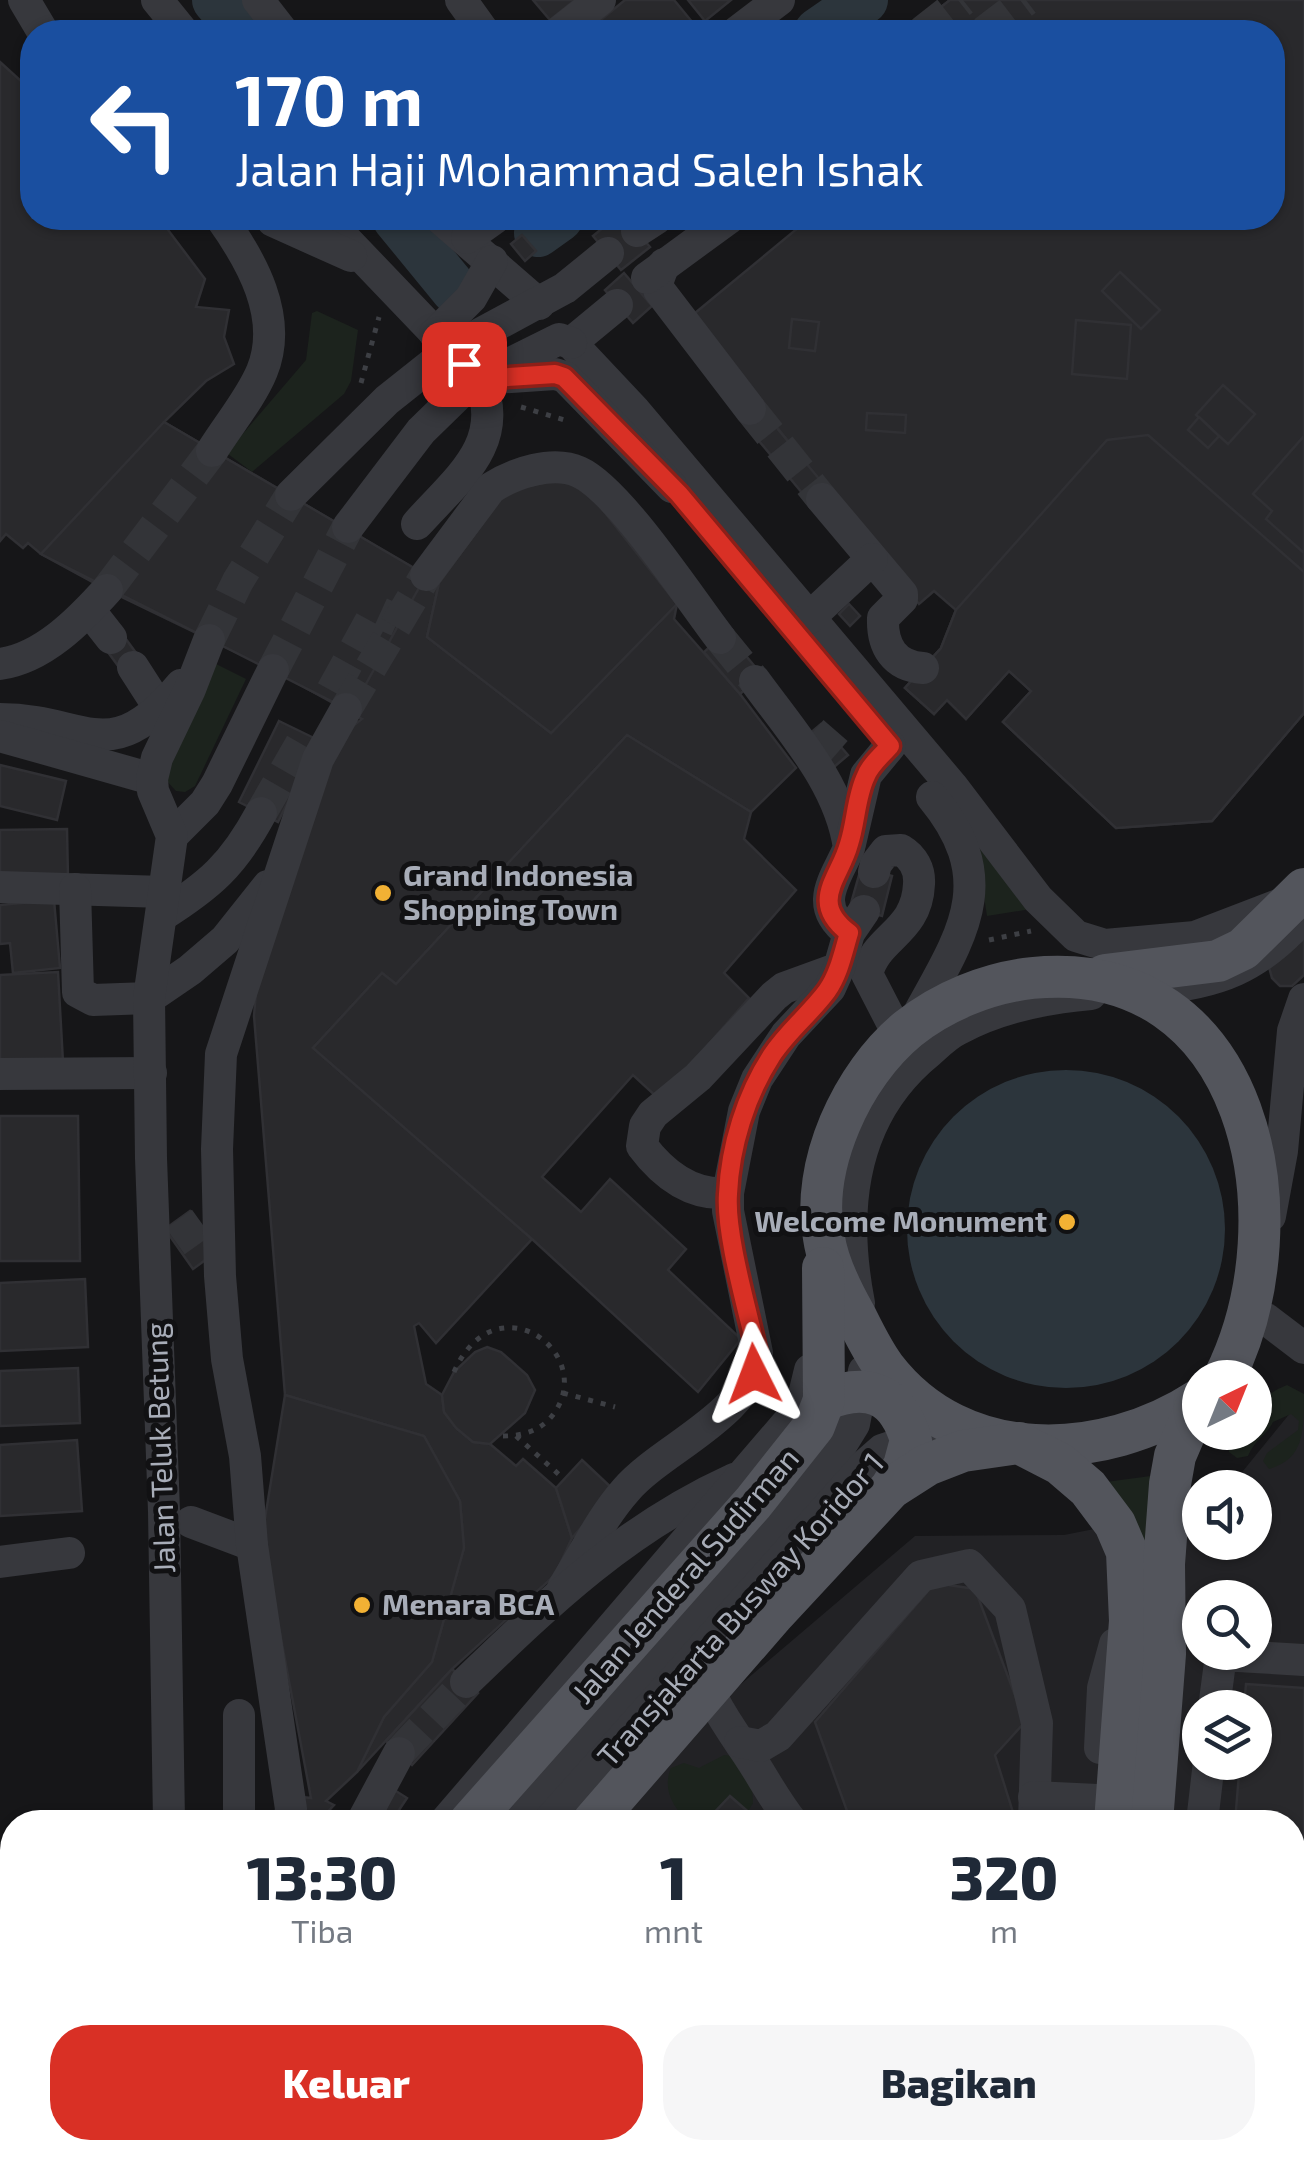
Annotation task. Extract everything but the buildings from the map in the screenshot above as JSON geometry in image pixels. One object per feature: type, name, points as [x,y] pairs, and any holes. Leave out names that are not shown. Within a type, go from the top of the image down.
[{"type":"main road","points":[[906,1031],[964,995],[990,986],[1018,980],[1161,971],[1218,961],[1243,949],[1301,901]]},
{"type":"main road","points":[[1074,978],[1133,990],[1190,1020],[1238,1064],[1293,1158],[1289,1246],[1282,1278],[1266,1319],[1239,1360]]},
{"type":"main road","name":"Jalan Jenderal Sudirman","points":[[481,1810],[753,1504],[843,1395],[823,1290],[824,1178],[840,1120],[864,1080],[906,1031]]},
{"type":"main road","points":[[823,1238],[840,1288],[866,1336],[885,1367],[910,1394],[938,1416],[971,1431],[1020,1443],[1060,1464],[1088,1488],[1115,1524],[1127,1552],[1130,1582],[1104,1810]]},
{"type":"main road","points":[[603,1810],[708,1688],[891,1488],[904,1466],[911,1440],[897,1409],[876,1394],[843,1395]]},
{"type":"main road","points":[[891,1488],[927,1465],[963,1451],[1020,1443],[1080,1445],[1125,1436],[1182,1410]]},
{"type":"main road","points":[[1153,1810],[1165,1654],[1164,1564],[1170,1484],[1182,1442]]},
{"type":"street","points":[[258,0],[274,20]]},
{"type":"street","points":[[574,20],[600,0]]},
{"type":"street","points":[[753,20],[780,0]]},
{"type":"street","points":[[212,451],[263,370],[268,330],[268,316],[252,264],[229,230]]},
{"type":"street","points":[[296,230],[369,264]]},
{"type":"street","points":[[334,230],[479,379],[487,397],[482,449],[417,524]]},
{"type":"street","points":[[456,230],[530,295]]},
{"type":"street","points":[[467,238],[478,230]]},
{"type":"street","points":[[571,343],[664,264],[712,230]]},
{"type":"street","points":[[442,342],[530,295],[565,288],[603,257]]},
{"type":"street","points":[[291,496],[442,342],[492,260]]},
{"type":"street","points":[[664,264],[658,290],[750,409]]},
{"type":"street","points":[[348,528],[421,432],[479,379],[560,340],[571,343],[635,411],[842,658],[905,726],[1038,900],[1076,936],[1089,942],[1121,944],[1195,936],[1301,901]]},
{"type":"street","points":[[479,379],[555,374],[564,377],[905,726],[957,830],[968,860],[971,886],[962,933],[906,1031],[867,974],[874,958],[901,931],[914,911],[920,877],[912,859],[901,850],[886,851],[874,872]]},
{"type":"street","points":[[426,575],[483,496],[500,482],[562,467],[584,474],[720,638]]},
{"type":"street","points":[[822,498],[903,597],[842,658]]},
{"type":"street","points":[[809,618],[872,559]]},
{"type":"street","points":[[0,664],[40,649],[98,600],[110,638]]},
{"type":"street","points":[[883,618],[883,632],[891,654],[911,667],[923,668]]},
{"type":"street","points":[[0,719],[107,734],[130,730],[160,709],[204,652],[157,758],[152,778],[153,791],[172,836],[217,784],[273,670]]},
{"type":"street","points":[[133,667],[160,709]]},
{"type":"street","points":[[755,681],[798,726],[846,828],[848,848]]},
{"type":"street","points":[[290,1810],[252,1545],[245,1456],[214,1267],[221,1054],[337,704],[306,735]]},
{"type":"street","points":[[563,1588],[630,1485],[740,1395],[754,1374],[757,1353],[728,1193],[744,1112],[756,1079],[786,1035],[830,988],[839,968],[856,922],[837,924],[829,893],[832,878],[848,848],[855,767],[905,726]]},
{"type":"street","points":[[0,736],[152,778]]},
{"type":"street","points":[[0,888],[76,889],[162,904],[217,876],[261,813]]},
{"type":"street","name":"Jalan Teluk Betung","points":[[170,1810],[189,1521],[153,1184],[149,998],[172,836]]},
{"type":"street","points":[[76,889],[78,992],[94,1000],[149,998],[217,947],[283,866]]},
{"type":"street","name":"Transjakarta Busway Koridor 1","points":[[522,1810],[838,1450],[854,1424],[843,1395],[866,1336],[852,1264],[850,1206],[862,1146],[889,1094],[914,1064],[956,1030],[1007,1009],[1046,1000],[1196,985],[1240,968],[1280,943],[1301,901]]},
{"type":"street","points":[[728,1193],[694,1191],[650,1157],[642,1146],[645,1126],[653,1114],[698,1077],[774,996],[801,981],[839,968]]},
{"type":"street","name":"Transjakarta Busway Koridor 1","points":[[559,1810],[882,1450],[928,1434],[1075,1434],[1112,1426],[1159,1406],[1200,1375],[1233,1336],[1255,1290],[1293,1158],[1293,1032],[1304,998]]},
{"type":"street","points":[[0,1074],[150,1073]]},
{"type":"street","points":[[153,1184],[179,1219]]},
{"type":"street","points":[[455,1810],[801,1407],[823,1290]]},
{"type":"street","points":[[1266,1319],[1304,1348]]},
{"type":"street","points":[[466,1682],[563,1588],[635,1534],[695,1497],[742,1476]]},
{"type":"street","points":[[189,1521],[252,1545]]},
{"type":"street","points":[[0,1562],[69,1552]]},
{"type":"street","points":[[740,1742],[761,1746],[778,1736],[921,1576],[969,1565],[1010,1609],[1037,1722],[1034,1810]]},
{"type":"street","points":[[1216,1690],[1221,1655],[1304,1660]]},
{"type":"street","points":[[708,1688],[722,1722],[740,1742],[782,1810]]},
{"type":"street","points":[[239,1716],[239,1810]]},
{"type":"street","points":[[368,1810],[399,1753],[392,1788]]},
{"type":"street","points":[[1203,1810],[1206,1780]]},
{"type":"path","points":[[356,390],[367,371],[380,323],[379,311]]},
{"type":"path","points":[[981,941],[1036,928]]},
{"type":"path","points":[[454,1372],[472,1342],[486,1332],[520,1328],[550,1345],[564,1376],[558,1409],[533,1432],[503,1436]]},
{"type":"path","points":[[563,1393],[615,1407]]},
{"type":"path","points":[[516,1436],[564,1479]]},
{"type":"shaded area","points":[[317,311],[358,330],[351,381],[344,394],[252,472],[228,454],[229,450],[306,360],[312,313]]},
{"type":"shaded area","points":[[216,664],[246,679],[195,786],[185,792],[176,791],[165,779]]},
{"type":"shaded area","points":[[976,844],[1027,908],[1025,910],[987,916]]},
{"type":"shaded area","points":[[1066,1070],[1097,1073],[1127,1082],[1167,1106],[1189,1128],[1213,1168],[1222,1198],[1222,1260],[1213,1290],[1189,1330],[1167,1352],[1127,1376],[1097,1385],[1066,1388],[1035,1385],[1005,1376],[965,1352],[943,1330],[919,1290],[910,1260],[907,1229],[910,1198],[919,1168],[943,1128],[965,1106],[1005,1082],[1035,1073]]},
{"type":"shaded area","points":[[1287,1385],[1304,1394],[1300,1442],[1289,1458],[1269,1469],[1263,1461],[1267,1453],[1298,1430],[1299,1421],[1291,1414],[1272,1424],[1272,1392]]},
{"type":"shaded area","points":[[1304,1396],[1304,1810],[614,1810],[693,1725],[915,1536],[1064,1535],[1182,1512],[1182,1560],[1272,1560],[1272,1470],[1244,1470],[1260,1450],[1272,1450],[1272,1435]]},
{"type":"shaded area","points":[[1251,1450],[1248,1456],[1237,1458],[1229,1452]]},
{"type":"shaded area","points":[[1158,1475],[1151,1573],[1106,1482]]},
{"type":"shaded area","points":[[724,1755],[740,1757],[752,1787],[753,1803],[749,1810],[677,1810],[668,1783],[671,1768],[684,1763],[699,1768]]},
{"type":"waterway","points":[[216,0],[233,20]]},
{"type":"waterway","points":[[835,20],[864,0]]},
{"type":"waterway","points":[[406,230],[455,290]]},
{"type":"waterway","points":[[538,233],[542,230]]},
{"type":"tunnel","points":[[937,20],[963,0]]},
{"type":"tunnel","points":[[1000,20],[1026,0]]},
{"type":"tunnel","points":[[750,409],[822,499]]},
{"type":"tunnel","points":[[107,590],[212,451]]},
{"type":"tunnel","points":[[209,640],[238,581],[291,495]]},
{"type":"tunnel","points":[[273,670],[348,527]]},
{"type":"tunnel","points":[[346,709],[426,575]]},
{"type":"tunnel","points":[[332,691],[376,611],[398,621]]},
{"type":"tunnel","points":[[720,638],[755,681]]},
{"type":"tunnel","points":[[813,732],[844,759]]},
{"type":"tunnel","points":[[261,813],[306,735]]},
{"type":"tunnel","points":[[179,1219],[207,1258]]},
{"type":"tunnel","points":[[399,1753],[466,1682]]},
{"type":"place","name":"Grand Indonesia Shopping Town","points":[[383,893]]},
{"type":"place","name":"Welcome Monument","points":[[1067,1222]]},
{"type":"place","name":"Menara BCA","points":[[362,1605]]},
{"type":"route","points":[[464,364],[479,379],[555,374],[564,377],[679,494],[890,746],[866,775],[848,848],[832,878],[830,908],[837,924],[849,933],[839,968],[830,988],[786,1035],[756,1079],[744,1112],[728,1210],[757,1353],[754,1374]]}]
